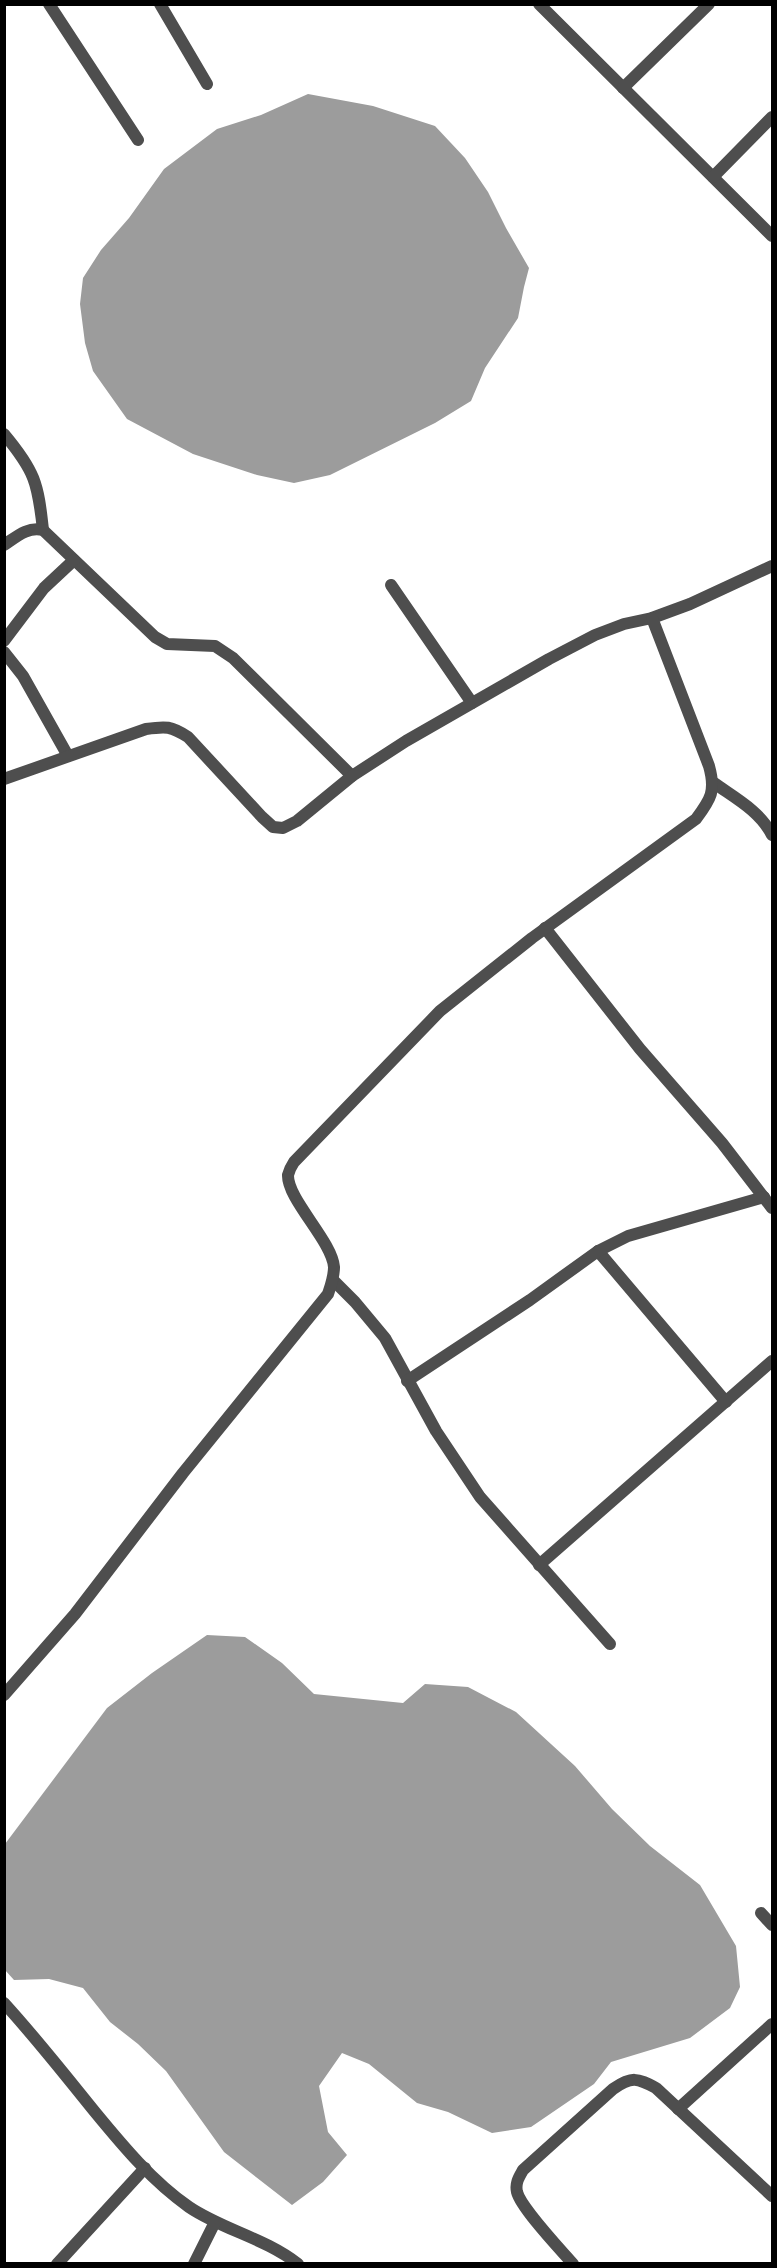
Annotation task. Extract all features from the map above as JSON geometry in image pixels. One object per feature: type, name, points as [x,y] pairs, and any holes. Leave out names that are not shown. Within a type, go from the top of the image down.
[{"type":"street","points":[[49,4],[138,140]]},
{"type":"street","points":[[160,4],[207,84]]},
{"type":"street","points":[[539,4],[772,236]]},
{"type":"street","points":[[623,88],[709,4]]},
{"type":"street","points":[[713,177],[772,117]]},
{"type":"street","points":[[4,434],[33,472],[39,492],[43,530]]},
{"type":"street","points":[[4,545],[24,531],[36,528],[43,530],[155,637],[167,644],[215,646],[232,658],[352,776]]},
{"type":"street","points":[[4,641],[44,588],[74,560]]},
{"type":"street","points":[[4,779],[146,729],[174,728],[188,737],[273,827],[283,828],[297,822],[352,776],[406,741],[595,634],[652,618],[772,566]]},
{"type":"street","points":[[391,585],[472,703]]},
{"type":"street","points":[[4,1695],[75,1614],[183,1473],[328,1294],[333,1280],[334,1265],[324,1243],[294,1192],[288,1175],[294,1162],[440,1011],[545,928],[696,819],[710,801],[714,783],[709,766],[652,618]]},
{"type":"street","points":[[4,652],[23,676],[68,756]]},
{"type":"street","points":[[714,783],[760,817],[772,835]]},
{"type":"street","points":[[545,928],[640,1049],[722,1143],[772,1208]]},
{"type":"street","points":[[407,1381],[530,1300],[598,1251],[628,1236],[764,1197]]},
{"type":"street","points":[[598,1251],[726,1402]]},
{"type":"street","points":[[333,1280],[385,1338],[436,1431],[480,1497],[610,1644]]},
{"type":"street","points":[[539,1565],[772,1361]]},
{"type":"street","points":[[761,1913],[772,1925]]},
{"type":"street","points":[[4,2002],[128,2153],[164,2187],[215,2222],[255,2238],[282,2252],[298,2264]]},
{"type":"street","points":[[678,2109],[772,2024]]},
{"type":"street","points":[[573,2264],[517,2193],[517,2181],[524,2170],[626,2080],[639,2079],[656,2088],[772,2196]]},
{"type":"street","points":[[57,2264],[145,2168]]},
{"type":"street","points":[[194,2264],[215,2222]]},
{"type":"shaded area","points":[[308,94],[373,106],[435,126],[465,158],[488,192],[529,268],[518,318],[485,368],[471,401],[435,423],[330,475],[294,483],[257,475],[193,454],[127,419],[93,371],[85,343],[80,304],[83,278],[101,250],[129,218],[164,169],[217,129],[261,115]]},
{"type":"shaded area","points":[[207,1635],[245,1637],[282,1663],[314,1694],[403,1703],[425,1684],[468,1687],[516,1712],[575,1766],[612,1809],[650,1846],[700,1885],[736,1946],[740,1987],[730,2008],[690,2038],[611,2062],[594,2084],[531,2127],[492,2133],[448,2112],[417,2103],[369,2064],[342,2053],[319,2086],[328,2132],[347,2155],[323,2182],[292,2205],[224,2152],[166,2071],[138,2044],[110,2022],[83,1988],[49,1979],[14,1980],[5,1970],[5,1844],[107,1708]]}]
